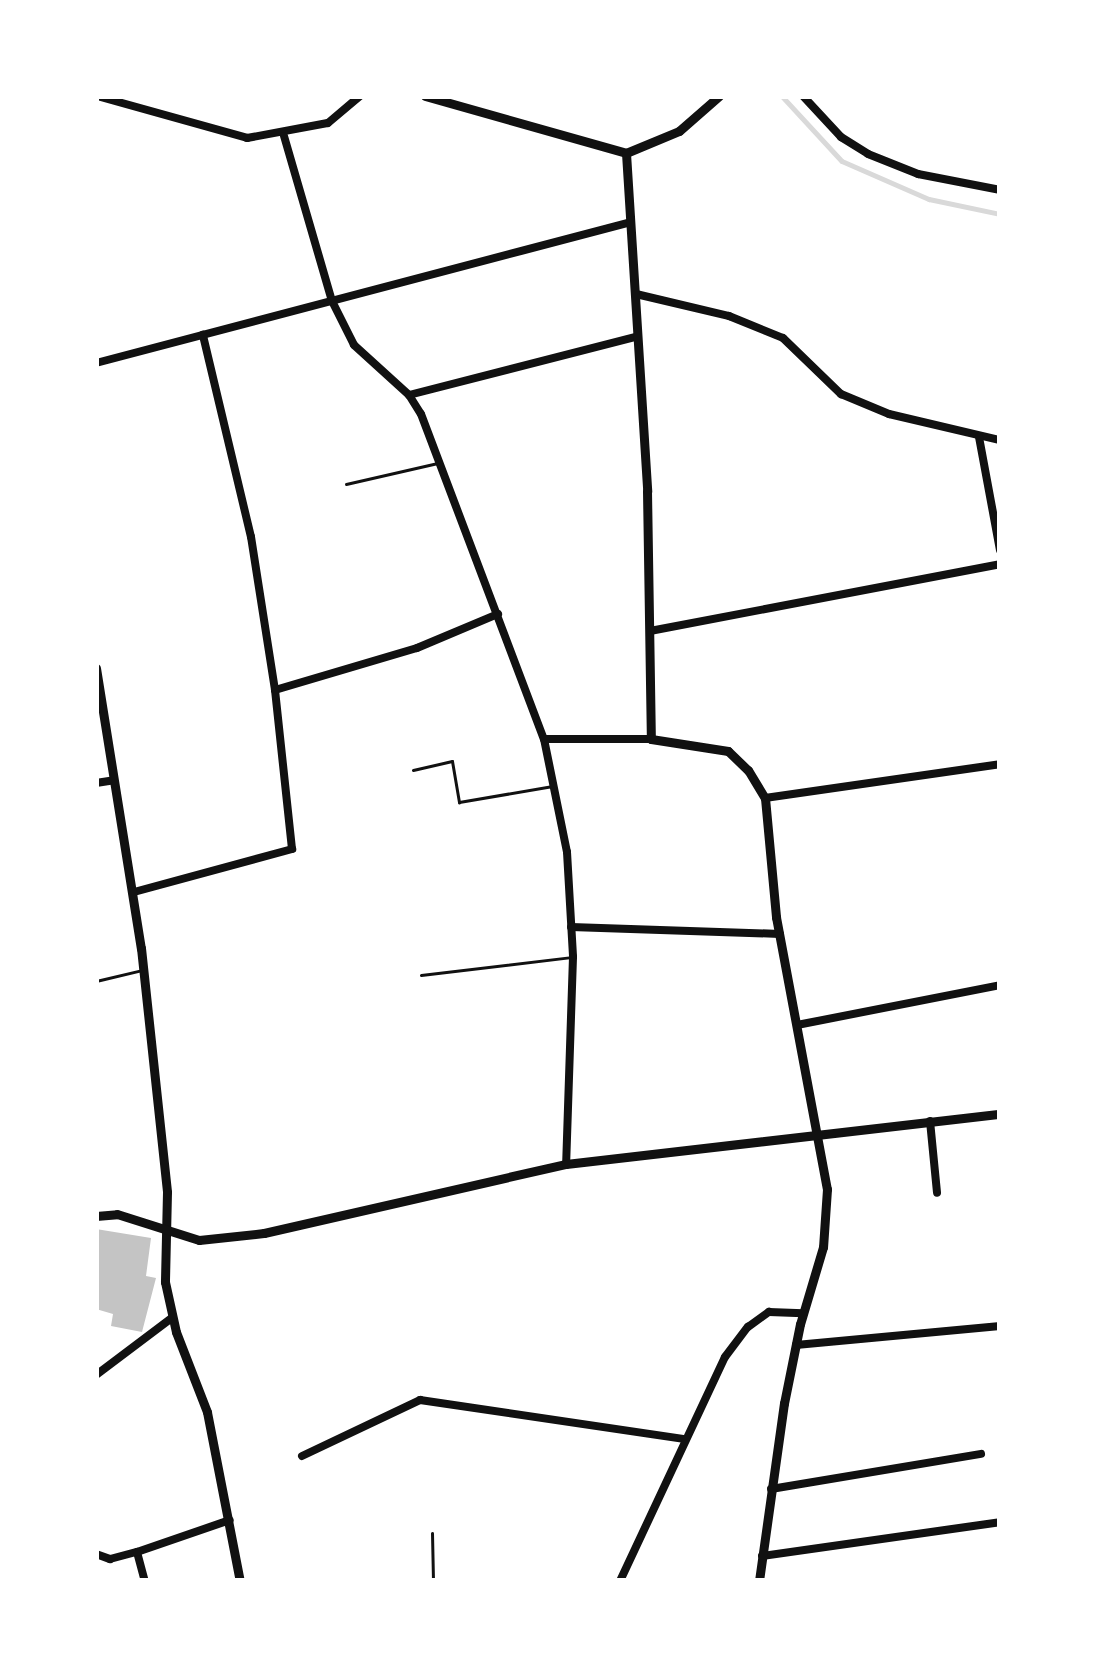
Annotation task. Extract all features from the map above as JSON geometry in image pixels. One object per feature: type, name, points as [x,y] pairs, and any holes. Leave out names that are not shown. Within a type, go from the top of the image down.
[{"type":"street","points":[[97,96],[192,127],[247,138],[284,136],[328,123],[360,96]]},
{"type":"street","points":[[425,96],[626,153],[679,131],[719,96]]},
{"type":"street","points":[[802,96],[841,137],[868,154],[918,174],[1000,190]]},
{"type":"street","points":[[284,136],[332,301],[354,345],[409,395],[440,463],[544,740],[567,852],[572,927],[566,1164]]},
{"type":"street","points":[[626,153],[638,337],[651,739]]},
{"type":"street","points":[[96,363],[631,222]]},
{"type":"street","points":[[636,294],[729,316],[783,338],[841,394],[889,414],[1000,440]]},
{"type":"street","points":[[134,892],[292,849],[275,690],[250,537],[203,335]]},
{"type":"street","points":[[409,395],[638,337]]},
{"type":"street","points":[[980,436],[1000,550]]},
{"type":"street","points":[[650,632],[1000,564]]},
{"type":"street","points":[[275,690],[417,649],[498,614]]},
{"type":"street","points":[[96,668],[144,969],[168,1228],[165,1282],[207,1412],[240,1581]]},
{"type":"street","points":[[544,740],[651,739],[728,752],[748,770],[765,798],[780,934],[826,1189],[824,1247],[796,1345],[760,1581]]},
{"type":"street","points":[[765,798],[1000,764]]},
{"type":"street","points":[[96,783],[114,780]]},
{"type":"street","points":[[572,927],[780,934]]},
{"type":"street","points":[[796,1025],[1000,985]]},
{"type":"street","points":[[96,1216],[117,1214],[199,1240],[264,1233],[566,1164],[1000,1114]]},
{"type":"street","points":[[930,1120],[937,1193]]},
{"type":"street","points":[[620,1581],[725,1357],[748,1327],[769,1312],[803,1313]]},
{"type":"street","points":[[96,1375],[173,1317]]},
{"type":"street","points":[[796,1345],[1000,1326]]},
{"type":"street","points":[[302,1456],[420,1400],[683,1439]]},
{"type":"street","points":[[771,1489],[981,1454]]},
{"type":"street","points":[[96,1554],[110,1559],[230,1520]]},
{"type":"street","points":[[762,1556],[1000,1522]]},
{"type":"street","points":[[137,1552],[145,1581]]},
{"type":"lane","points":[[346,484],[440,463]]},
{"type":"lane","points":[[413,770],[452,761],[459,802],[554,785]]},
{"type":"lane","points":[[421,975],[573,957]]},
{"type":"lane","points":[[96,981],[144,969]]},
{"type":"lane","points":[[432,1533],[434,1581]]},
{"type":"building","points":[[96,1229],[151,1238],[146,1276],[156,1278],[142,1332],[111,1326],[113,1314],[96,1309]]},
{"type":"waterway","points":[[782,96],[842,161],[929,199],[1000,214]]}]
